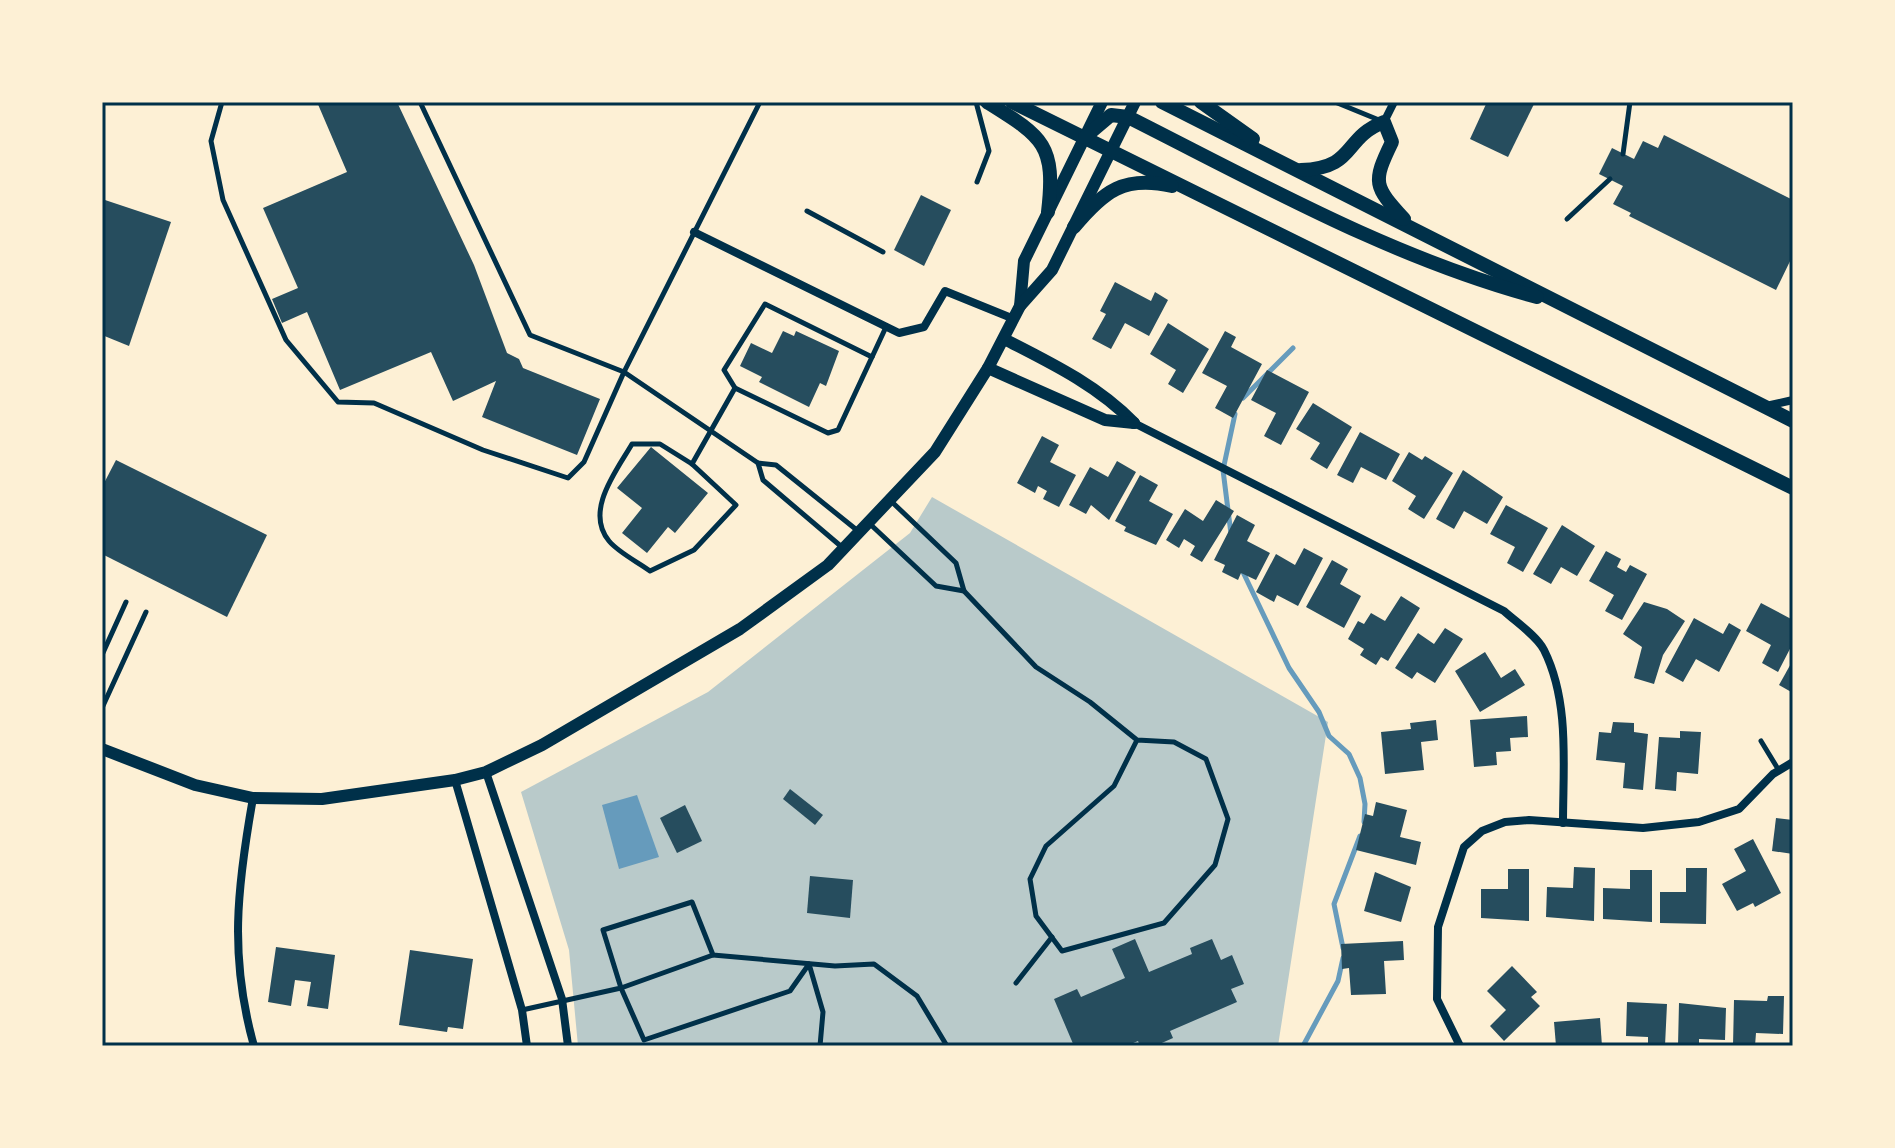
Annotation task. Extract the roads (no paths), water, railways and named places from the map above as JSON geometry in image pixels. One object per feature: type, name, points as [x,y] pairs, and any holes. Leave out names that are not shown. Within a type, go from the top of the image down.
[{"type":"main road","points":[[987,102],[1024,125],[1046,150],[1052,175],[1048,212]]},
{"type":"main road","points":[[1012,102],[1793,488]]},
{"type":"main road","points":[[1162,102],[1569,305],[1793,421]]},
{"type":"main road","points":[[1201,102],[1298,170],[1335,165],[1348,155],[1362,130],[1384,122],[1392,142],[1376,174],[1379,192],[1409,226]]},
{"type":"main road","points":[[1085,137],[1111,115],[1128,117],[1388,247],[1478,281],[1569,305]]},
{"type":"main road","points":[[1074,227],[1094,203],[1115,188],[1138,181],[1195,191]]},
{"type":"street","points":[[1020,306],[1024,261],[1102,102]]},
{"type":"street","points":[[102,749],[195,785],[253,798],[322,799],[455,780],[486,772],[542,745],[740,629],[828,565],[935,452],[988,368],[1020,306],[1052,270],[1135,102]]},
{"type":"street","points":[[1384,122],[1394,102]]},
{"type":"street","points":[[694,232],[899,333],[924,327],[945,291],[1014,319]]},
{"type":"street","points":[[1004,339],[1069,372],[1112,401],[1134,423],[1504,611],[1543,648],[1556,684],[1562,715],[1563,823]]},
{"type":"street","points":[[988,368],[1105,420],[1134,423]]},
{"type":"street","points":[[1766,406],[1793,400]]},
{"type":"street","points":[[1460,1046],[1437,999],[1438,927],[1464,847],[1482,831],[1505,822],[1643,828],[1699,822],[1739,809],[1778,769],[1793,762]]},
{"type":"street","points":[[486,772],[562,999],[568,1046]]},
{"type":"street","points":[[455,780],[522,1010],[527,1046]]},
{"type":"street","points":[[253,798],[240,874],[237,963],[254,1046]]},
{"type":"lane","points":[[222,102],[211,141],[223,200],[286,340],[338,402],[374,403],[483,450],[568,478],[584,462],[624,372],[757,104]]},
{"type":"lane","points":[[420,102],[530,335],[624,372],[758,463],[776,465],[864,527],[936,586],[964,591]]},
{"type":"lane","points":[[976,102],[989,151],[977,182]]},
{"type":"lane","points":[[1335,102],[1384,122]]},
{"type":"lane","points":[[1623,154],[1630,102]]},
{"type":"lane","points":[[1567,219],[1610,179]]},
{"type":"lane","points":[[807,211],[883,252]]},
{"type":"lane","points":[[872,357],[765,304],[724,370],[735,388],[828,433],[838,430],[886,327]]},
{"type":"lane","points":[[692,464],[735,388]]},
{"type":"lane","points":[[632,444],[660,444],[692,464],[736,505],[694,550],[650,571],[609,541],[600,522],[604,493],[632,444]]},
{"type":"lane","points":[[758,463],[763,480],[843,548]]},
{"type":"lane","points":[[889,500],[956,563],[964,591],[1036,667],[1090,702],[1137,740],[1174,742],[1206,759],[1228,819],[1215,865],[1164,923],[1062,951],[1036,916],[1030,879],[1046,846],[1114,786],[1137,740]]},
{"type":"lane","points":[[102,655],[126,602]]},
{"type":"lane","points":[[102,708],[146,612]]},
{"type":"lane","points":[[1761,741],[1778,769]]},
{"type":"lane","points":[[713,955],[692,902],[603,930],[621,988],[644,1040],[790,991],[809,964]]},
{"type":"lane","points":[[1016,983],[1052,937]]},
{"type":"lane","points":[[522,1010],[621,988],[713,955],[809,964],[874,964],[917,996],[947,1046]]},
{"type":"lane","points":[[809,964],[823,1012],[820,1046]]},
{"type":"water","points":[[637,795],[659,857],[619,869],[602,805]]},
{"type":"waterway","points":[[1243,398],[1293,348]]},
{"type":"waterway","points":[[1231,534],[1223,470],[1235,414]]},
{"type":"waterway","points":[[1242,570],[1289,668],[1319,712],[1329,736],[1349,754],[1360,778],[1365,804],[1364,822]]},
{"type":"waterway","points":[[1343,948],[1334,904],[1360,836]]},
{"type":"waterway","points":[[1303,1046],[1338,981],[1343,958]]}]
